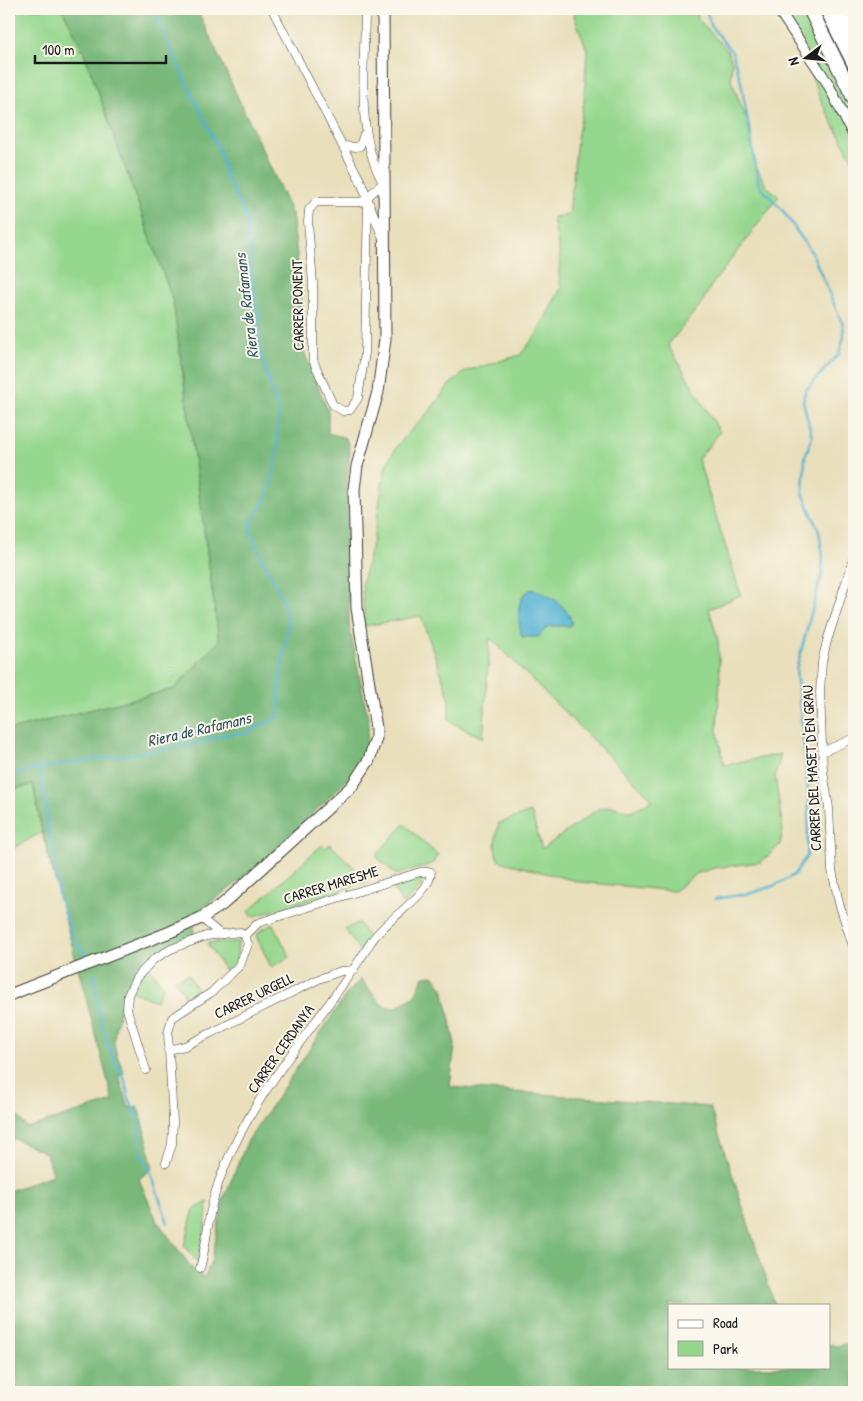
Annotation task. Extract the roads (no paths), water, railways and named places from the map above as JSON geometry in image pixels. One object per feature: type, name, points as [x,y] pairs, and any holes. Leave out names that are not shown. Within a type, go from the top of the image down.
[{"type":"highway","points":[[810,9],[854,98]]},
{"type":"highway","points":[[827,9],[854,63]]},
{"type":"highway","points":[[839,9],[854,51]]},
{"type":"main road","points":[[9,995],[197,920],[233,895],[340,799],[364,770],[374,746],[376,728],[374,708],[357,608],[354,489],[356,466],[378,392],[383,361],[385,323],[383,9]]},
{"type":"street","name":"CARRER PONENT","points":[[272,9],[368,198],[384,242]]},
{"type":"street","points":[[343,146],[360,146],[363,141],[365,126],[365,9]]},
{"type":"street","points":[[778,9],[827,82],[854,136]]},
{"type":"street","points":[[365,126],[369,151],[383,183],[368,198]]},
{"type":"street","name":"CARRER PONENT","points":[[368,198],[366,353],[358,398],[350,410],[343,411],[332,405],[313,360],[313,284],[308,210],[316,202],[362,202],[368,198]]},
{"type":"street","name":"CARRER DEL MASET D'EN GRAU","points":[[854,558],[822,662],[820,692],[822,752],[829,808],[830,852],[834,884],[854,949]]},
{"type":"street","points":[[822,752],[854,738]]},
{"type":"street","name":"CARRER MARESME","points":[[245,936],[258,923],[411,875],[426,871],[431,872]]},
{"type":"street","name":"CARRER CERDANYA","points":[[200,1268],[214,1196],[240,1134],[381,928],[423,890],[431,878],[431,872]]},
{"type":"street","points":[[197,920],[219,933]]},
{"type":"street","points":[[197,920],[202,937]]},
{"type":"street","points":[[146,1070],[127,1008],[131,986],[140,971],[154,959],[171,949],[202,937],[219,933],[240,932],[245,936],[247,949],[240,965],[232,976],[212,992],[172,1018],[168,1033],[168,1050],[173,1122],[172,1144],[166,1163]]},
{"type":"street","name":"CARRER URGELL","points":[[168,1050],[185,1046],[319,979],[341,971],[354,970]]},
{"type":"water","points":[[533,589],[551,597],[561,605],[572,621],[570,626],[549,626],[538,637],[522,637],[519,624],[520,603],[527,592]]},
{"type":"waterway","name":"Riera de Rafamans","points":[[9,776],[38,768],[192,745],[223,735],[246,733],[277,718],[279,713],[280,677],[287,639],[287,617],[280,593],[257,549],[250,525],[267,497],[273,476],[278,448],[277,430],[279,416],[260,351],[260,321],[255,298],[246,218],[226,176],[219,150],[177,63],[154,9]]},
{"type":"waterway","points":[[706,9],[711,26],[732,52],[741,82],[759,185],[783,211],[812,253],[843,325],[844,336],[839,354],[805,391],[803,401],[812,437],[805,457],[803,493],[819,532],[823,556],[821,577],[796,670],[809,800],[807,856],[794,875],[776,885],[752,893],[715,899]]},
{"type":"waterway","points":[[39,769],[46,801],[47,830],[54,852],[58,895],[72,935],[77,945],[87,955]]},
{"type":"waterway","points":[[94,973],[99,1013],[107,1041],[117,1067],[125,1080],[128,1096],[140,1124],[141,1154],[148,1165],[168,1223]]}]
